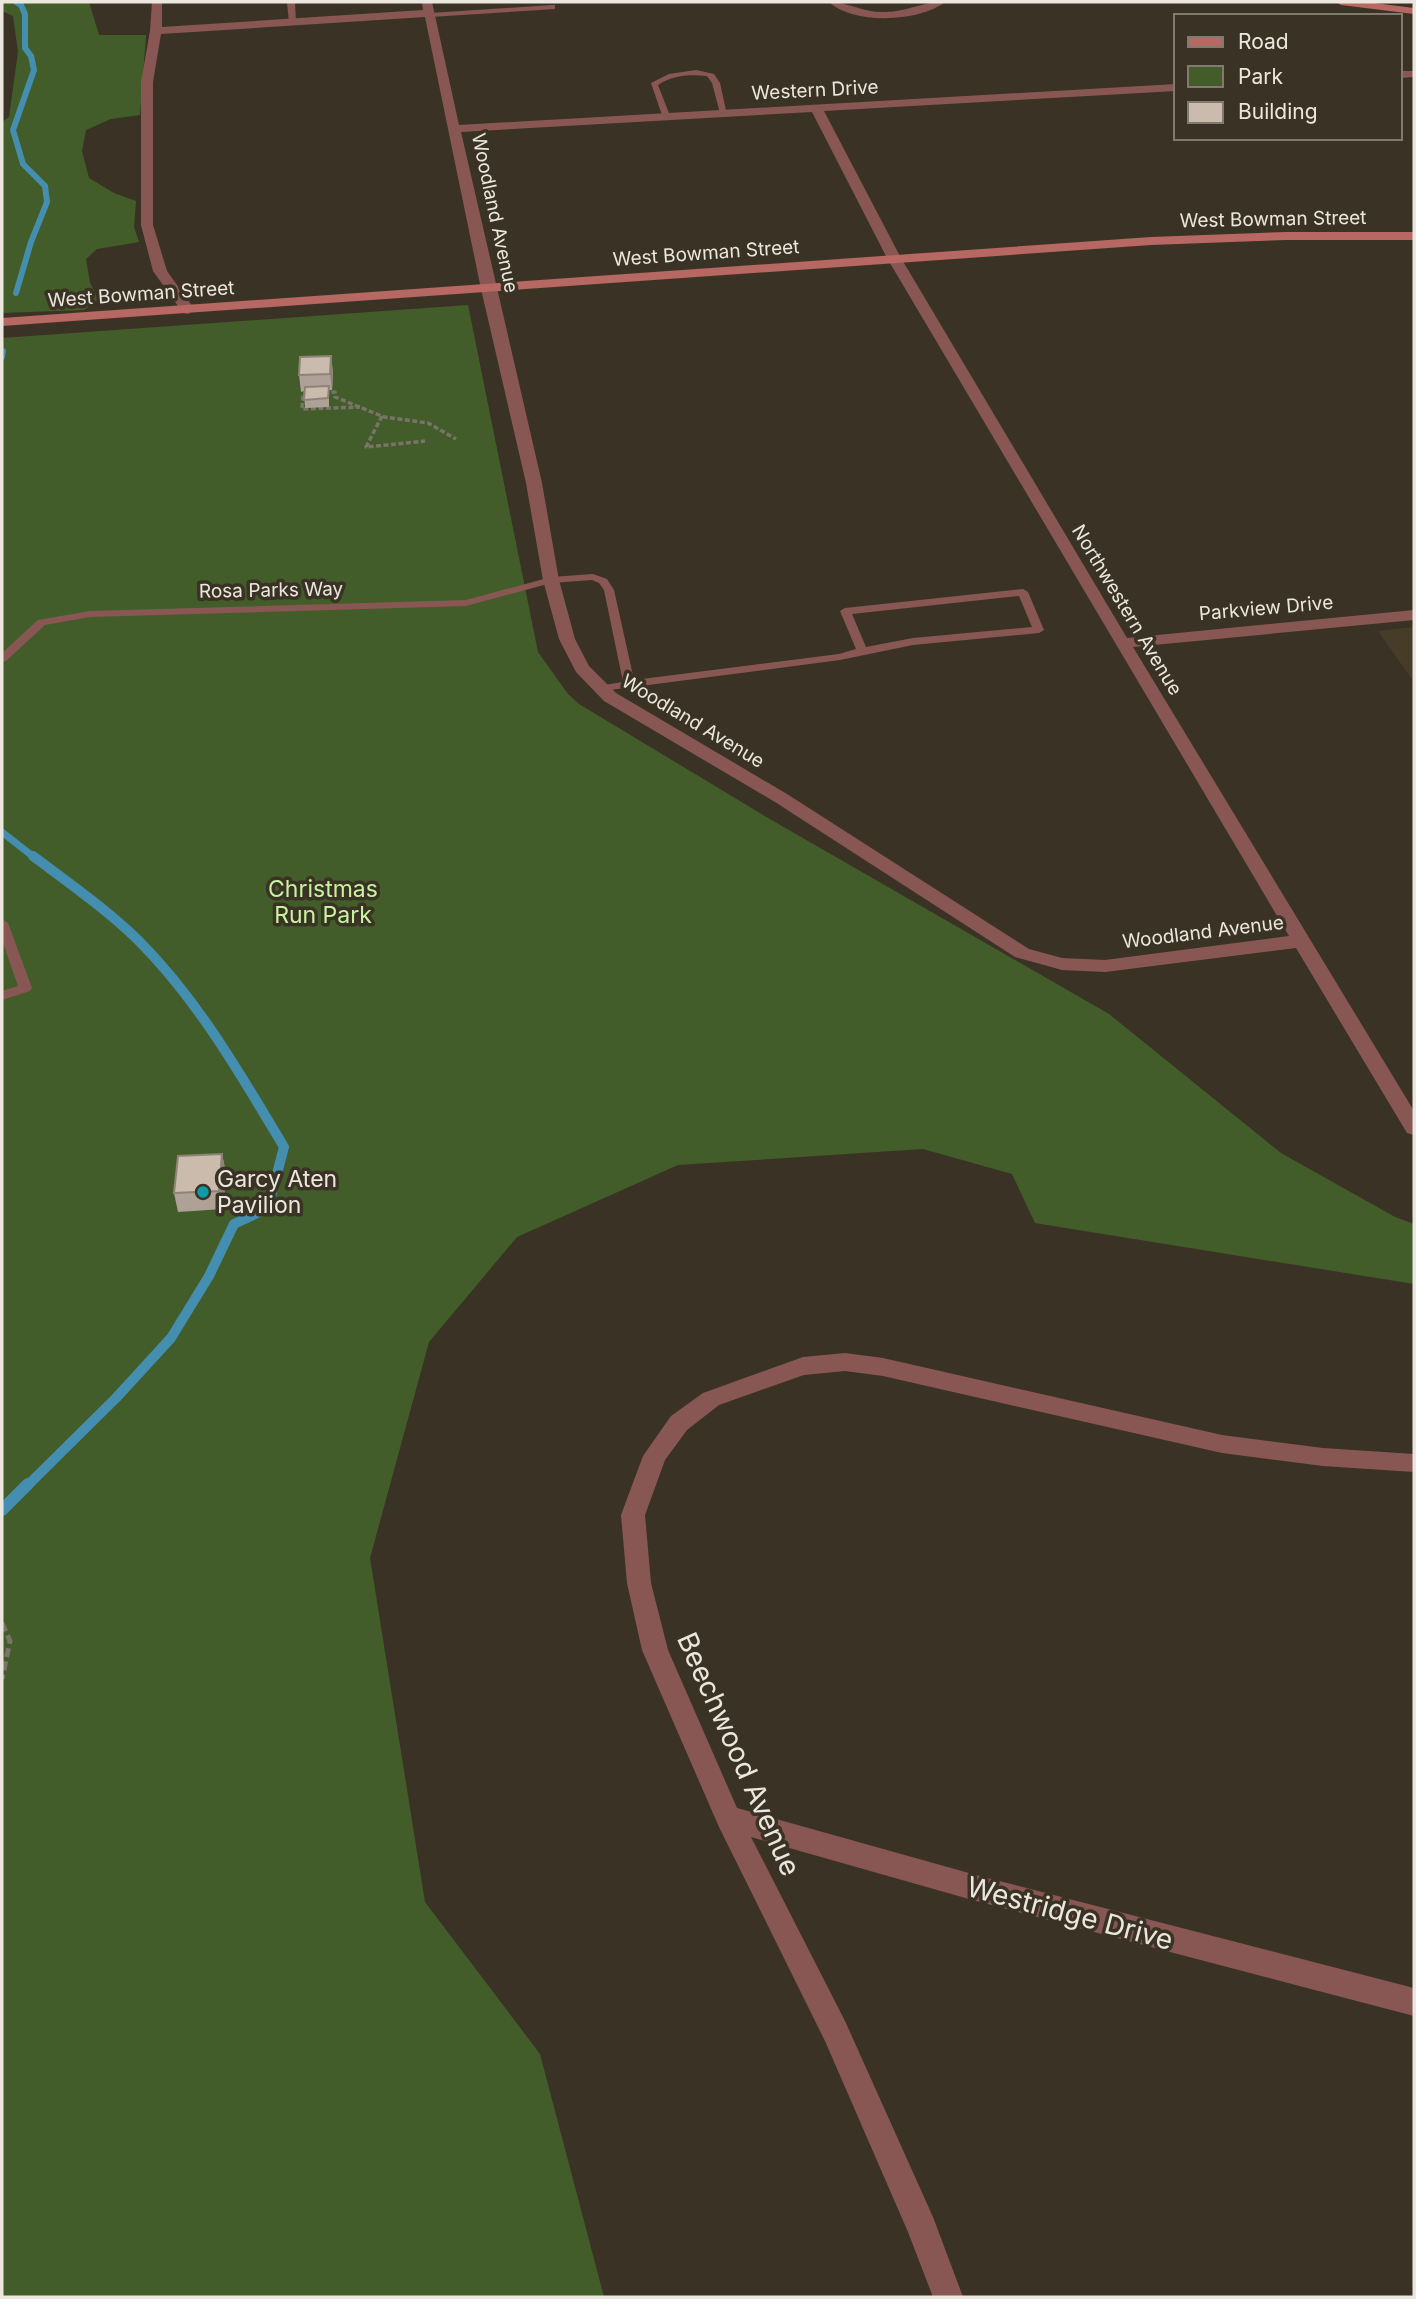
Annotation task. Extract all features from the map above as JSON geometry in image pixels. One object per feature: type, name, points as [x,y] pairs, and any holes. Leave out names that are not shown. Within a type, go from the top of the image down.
[{"type":"street","points":[[157,2],[156,31],[147,82],[147,225],[160,271],[188,310]]},
{"type":"street","points":[[834,2],[864,15],[880,17],[940,2]]},
{"type":"street","points":[[1341,2],[1414,11]]},
{"type":"street","points":[[156,31],[428,10]]},
{"type":"street","name":"Woodland Avenue","points":[[428,10],[456,129],[488,289],[534,483],[551,580],[567,639],[582,668],[610,697],[781,798],[1022,953],[1062,964],[1105,966],[1300,941]]},
{"type":"street","name":"Western Drive","points":[[456,129],[1174,87]]},
{"type":"street","name":"Northwestern Avenue","points":[[816,107],[894,258],[1414,1128]]},
{"type":"street","name":"West Bowman Street","points":[[2,322],[1151,241],[1286,236],[1414,236]]},
{"type":"street","name":"Parkview Drive","points":[[1122,643],[1414,615]]},
{"type":"street","name":"Beechwood Avenue","points":[[948,2297],[922,2228],[835,2031],[728,1818],[655,1650],[639,1583],[633,1516],[655,1456],[679,1423],[710,1399],[803,1366],[845,1362],[883,1367],[1222,1444],[1323,1457],[1414,1463]]},
{"type":"street","name":"Westridge Drive","points":[[728,1818],[976,1888],[1414,2002]]},
{"type":"lane","points":[[291,2],[293,22]]},
{"type":"lane","points":[[428,10],[552,7]]},
{"type":"lane","points":[[666,116],[654,85],[664,77],[700,73],[710,74],[716,83],[724,113]]},
{"type":"lane","name":"Rosa Parks Way","points":[[2,659],[42,622],[90,614],[466,603],[551,580],[593,577],[603,581],[609,590],[629,684]]},
{"type":"lane","points":[[602,688],[840,657],[862,650],[912,643],[1039,630],[1023,592],[845,611],[862,650]]},
{"type":"lane","points":[[2,923],[25,988],[2,996]]},
{"type":"path","points":[[360,407],[302,409],[303,393],[335,392],[335,397],[360,407],[382,416],[428,423],[456,439]]},
{"type":"path","points":[[406,413],[407,419]]},
{"type":"path","points":[[382,416],[366,447],[425,441]]},
{"type":"path","points":[[2,1623],[10,1641],[2,1679]]},
{"type":"shaded area","points":[[1414,627],[1414,682],[1378,631]]},
{"type":"green space","points":[[2,2],[89,2],[99,35],[146,35],[140,115],[111,119],[86,130],[82,151],[89,178],[114,193],[136,201],[134,227],[139,242],[97,249],[86,259],[90,283],[99,300],[84,310],[2,313],[2,122],[9,117],[18,52],[13,16],[2,11]]},
{"type":"green space","name":"Christmas Run Park","points":[[468,305],[538,652],[568,694],[579,704],[768,818],[1109,1014],[1281,1153],[1395,1217],[1414,1224],[1414,1284],[1035,1223],[1012,1174],[923,1149],[678,1165],[517,1237],[429,1342],[370,1558],[425,1902],[540,2054],[604,2297],[2,2297],[2,338]]},
{"type":"building","points":[[331,356],[330,374],[299,375],[300,357]]},
{"type":"building","points":[[329,386],[328,398],[304,400],[305,387]]},
{"type":"building","points":[[222,1154],[219,1191],[174,1193],[178,1156]]},
{"type":"waterway","points":[[16,2],[21,5],[25,14],[25,48],[31,56],[34,70],[13,130],[23,164],[45,186],[47,202],[31,242],[16,293]]},
{"type":"waterway","points":[[2,357],[3,351]]},
{"type":"waterway","points":[[2,832],[35,858]]},
{"type":"waterway","points":[[27,1486],[116,1398],[171,1338],[209,1276],[234,1224],[268,1208],[284,1147],[217,1039],[160,963],[113,918],[33,856]]},
{"type":"waterway","points":[[2,1510],[28,1484]]},
{"type":"place","name":"Garcy Aten Pavilion","points":[[203,1192]]}]
